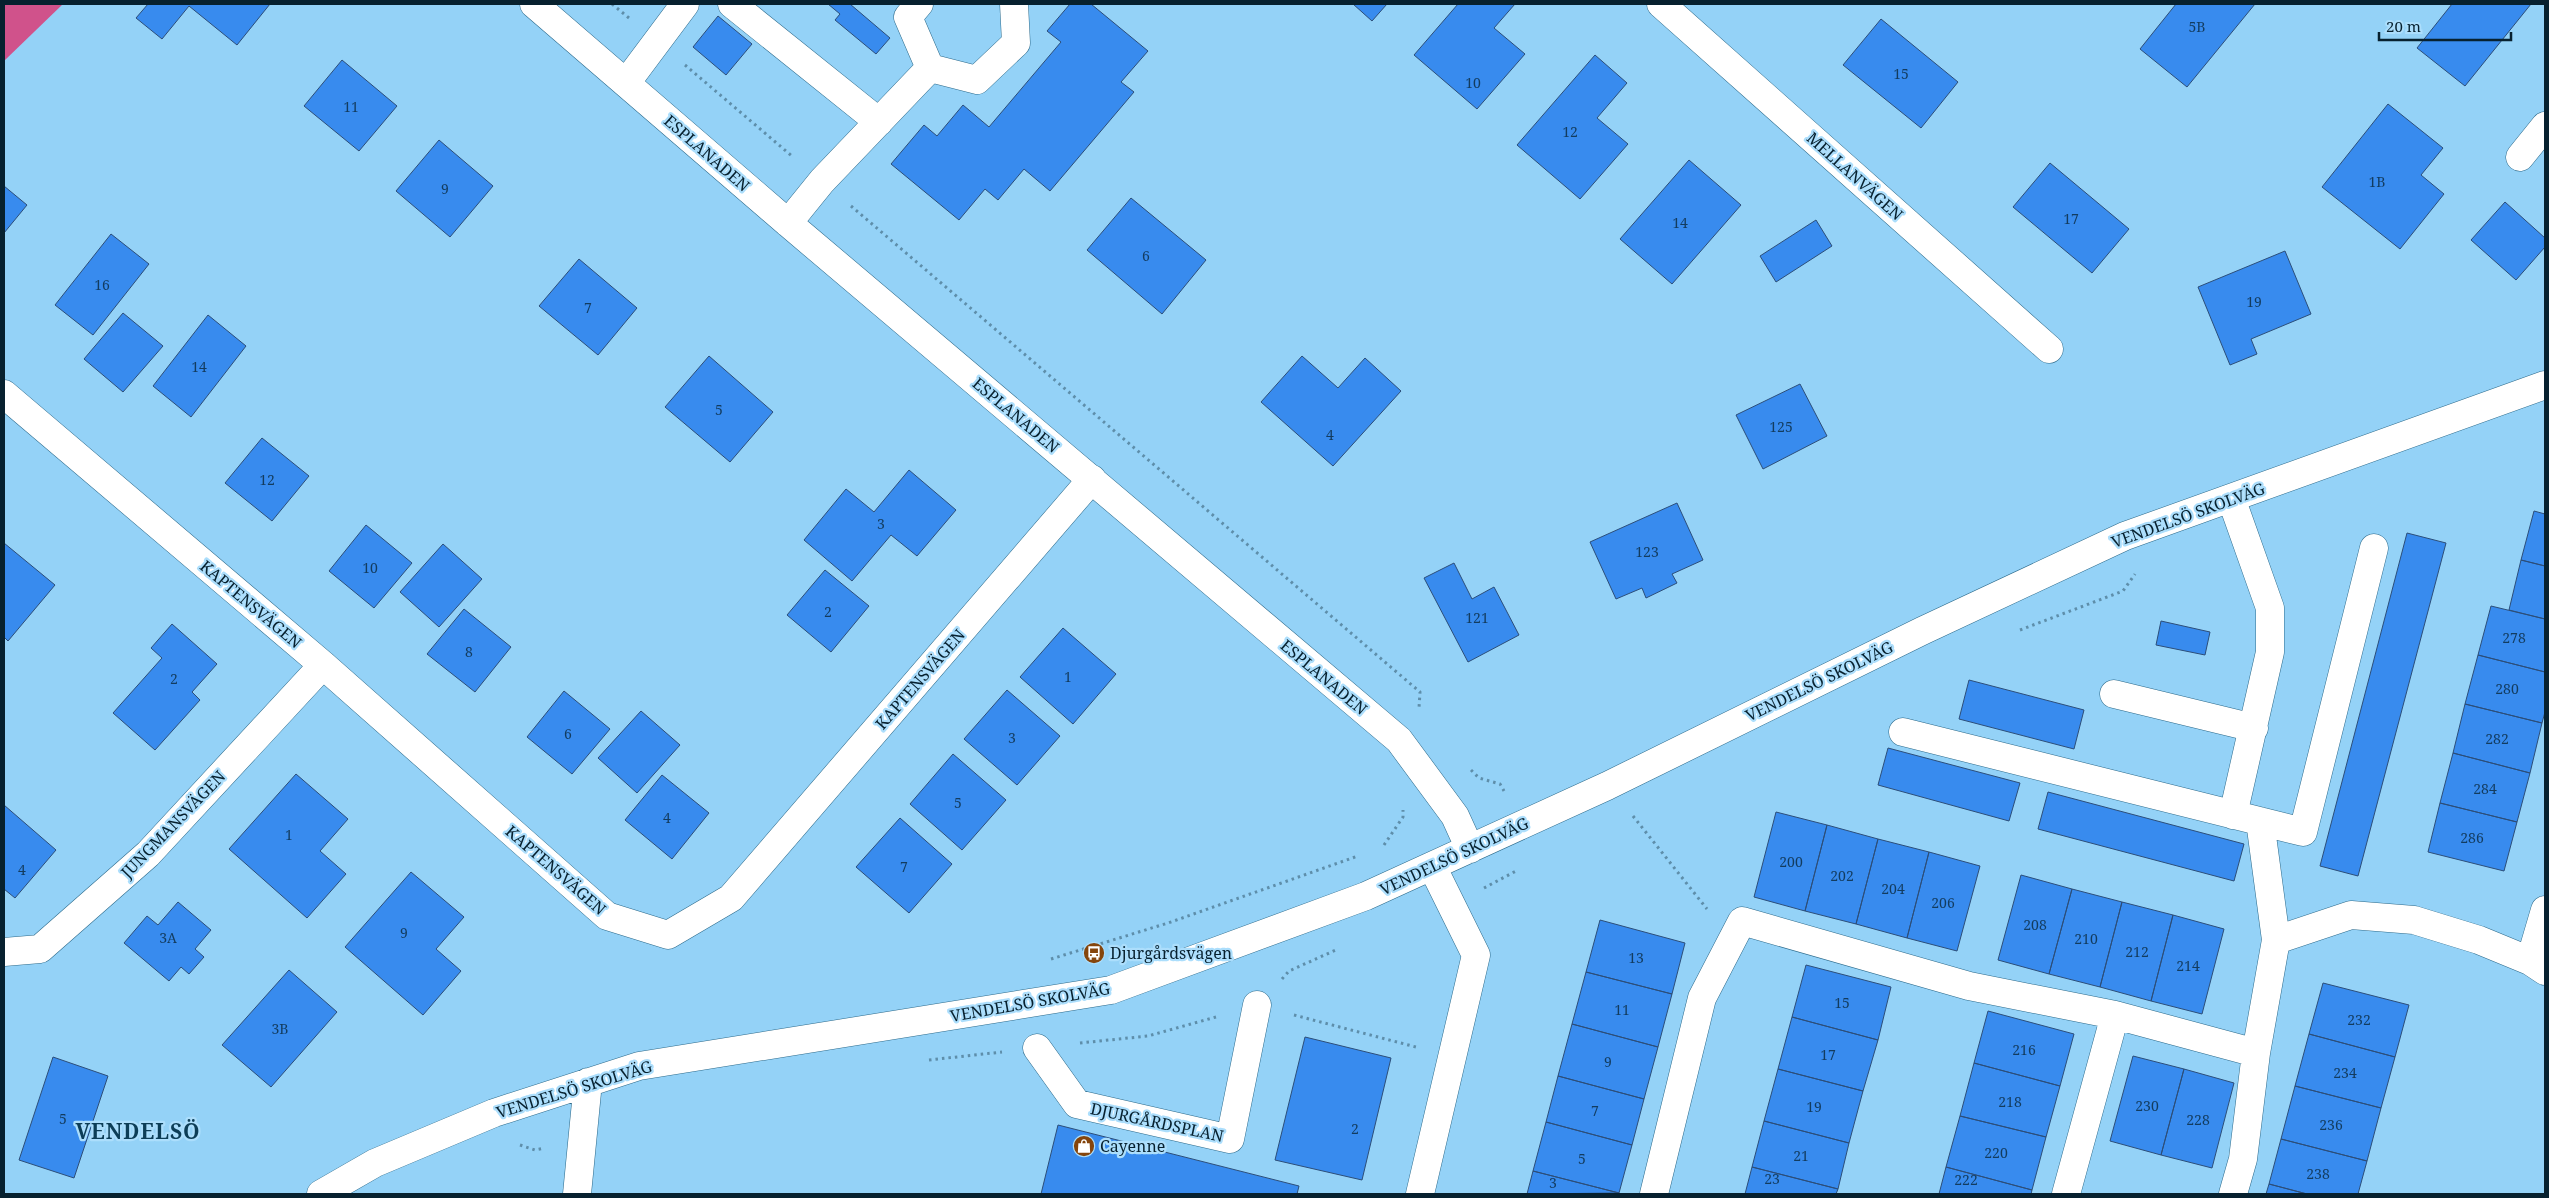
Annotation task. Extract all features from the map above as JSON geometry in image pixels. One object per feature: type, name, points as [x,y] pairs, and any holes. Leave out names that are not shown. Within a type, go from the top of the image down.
[{"type":"street","name":"ESPLANADEN","points":[[534,4],[788,223],[1399,740],[1455,816],[1470,849]]},
{"type":"street","points":[[626,83],[685,4]]},
{"type":"street","points":[[732,4],[879,122]]},
{"type":"street","points":[[920,4],[908,17],[930,68]]},
{"type":"street","points":[[930,68],[977,80],[1016,43],[1014,4]]},
{"type":"street","name":"MELLANVÄGEN","points":[[1661,4],[2049,349]]},
{"type":"street","points":[[788,223],[822,181],[930,68]]},
{"type":"street","points":[[2520,157],[2545,126]]},
{"type":"street","name":"VENDELSÖ SKOLVÄG","points":[[321,1194],[375,1163],[494,1113],[639,1066],[1111,990],[1366,896],[1607,786],[1922,630],[2125,536],[2545,385]]},
{"type":"street","name":"KAPTENSVÄGEN","points":[[4,394],[322,665],[607,916],[668,935],[731,898],[1092,479]]},
{"type":"street","points":[[2231,498],[2270,608],[2270,652],[2233,815]]},
{"type":"street","points":[[1903,732],[2303,832],[2374,548]]},
{"type":"street","name":"JUNGMANSVÄGEN","points":[[4,952],[40,949],[148,854],[322,665]]},
{"type":"street","points":[[2114,694],[2254,728]]},
{"type":"street","points":[[2233,1194],[2243,1159],[2256,1053],[2276,940],[2260,821]]},
{"type":"street","points":[[1420,1194],[1476,956],[1432,866]]},
{"type":"street","points":[[2276,940],[2351,915],[2414,920],[2479,940],[2538,966],[2545,910]]},
{"type":"street","points":[[1654,1194],[1702,998],[1742,921],[1969,986],[2115,1015],[2256,1053]]},
{"type":"street","name":"DJURGÅRDSPLAN","points":[[1037,1048],[1077,1104],[1230,1139],[1257,1005]]},
{"type":"street","points":[[2066,1194],[2115,1015]]},
{"type":"street","points":[[577,1194],[588,1082]]},
{"type":"path","points":[[612,4],[1420,692],[1419,720],[1399,740]]},
{"type":"path","points":[[1466,765],[1479,778],[1500,784],[1520,826]]},
{"type":"path","points":[[1607,786],[1709,912],[1742,921]]},
{"type":"path","points":[[1377,848],[1384,846],[1403,817],[1403,807]]},
{"type":"path","points":[[1045,961],[1168,923],[1362,854]]},
{"type":"path","points":[[919,1061],[1148,1036],[1257,1005],[1289,972],[1340,948]]},
{"type":"path","points":[[1257,1005],[1452,1056]]},
{"type":"path","points":[[518,1145],[535,1150],[583,1141]]},
{"type":"shaded area","points":[[4,4],[63,4],[4,61]]},
{"type":"building","points":[[148,4],[270,4],[237,45],[189,6],[162,39],[136,18]]},
{"type":"building","points":[[828,4],[850,4],[890,38],[876,54],[835,20],[840,14]]},
{"type":"building","points":[[1070,4],[1091,4],[1148,51],[1121,82],[1134,92],[1050,191],[1024,169],[998,200],[985,189],[959,220],[891,164],[924,125],[937,136],[963,105],[989,127],[1061,42],[1047,31]]},
{"type":"building","points":[[1353,4],[1387,4],[1372,21]]},
{"type":"building","points":[[1458,4],[1515,4],[1494,28],[1525,54],[1477,109],[1414,55]]},
{"type":"building","points":[[2176,4],[2255,4],[2187,87],[2140,49]]},
{"type":"building","points":[[2452,4],[2531,4],[2465,86],[2417,48]]},
{"type":"building","points":[[718,16],[752,44],[726,75],[693,47]]},
{"type":"building","points":[[1881,19],[1958,82],[1921,128],[1843,65]]},
{"type":"building","points":[[1595,55],[1627,83],[1597,118],[1628,144],[1580,199],[1517,145]]},
{"type":"building","points":[[342,60],[397,106],[359,151],[304,106]]},
{"type":"building","points":[[2388,104],[2443,148],[2421,175],[2444,194],[2400,249],[2322,187]]},
{"type":"building","points":[[439,140],[493,186],[450,237],[396,191]]},
{"type":"building","points":[[1689,160],[1741,205],[1672,284],[1620,239]]},
{"type":"building","points":[[2050,163],[2129,229],[2092,273],[2013,207]]},
{"type":"building","points":[[4,186],[27,205],[4,233]]},
{"type":"building","points":[[1131,198],[1206,260],[1162,314],[1087,250]]},
{"type":"building","points":[[2505,202],[2545,238],[2545,247],[2516,280],[2471,240]]},
{"type":"building","points":[[1816,220],[1832,246],[1776,282],[1760,256]]},
{"type":"building","points":[[111,234],[149,264],[93,335],[55,305]]},
{"type":"building","points":[[2285,251],[2311,314],[2251,339],[2257,354],[2230,365],[2198,287]]},
{"type":"building","points":[[579,259],[637,308],[598,355],[539,306]]},
{"type":"building","points":[[123,313],[163,346],[123,392],[84,359]]},
{"type":"building","points":[[208,315],[246,346],[191,417],[153,386]]},
{"type":"building","points":[[709,356],[773,412],[730,462],[665,407]]},
{"type":"building","points":[[1302,356],[1338,388],[1365,358],[1401,391],[1333,466],[1261,402]]},
{"type":"building","points":[[1800,384],[1827,436],[1763,469],[1736,415]]},
{"type":"building","points":[[262,438],[309,476],[272,521],[225,483]]},
{"type":"building","points":[[909,470],[956,510],[917,556],[891,535],[852,581],[804,540],[846,489],[874,512]]},
{"type":"building","points":[[1677,503],[1703,560],[1672,574],[1677,583],[1646,598],[1642,588],[1616,599],[1590,542]]},
{"type":"building","points":[[2534,511],[2545,514],[2545,566],[2521,560]]},
{"type":"building","points":[[366,525],[412,563],[374,608],[329,571]]},
{"type":"building","points":[[2407,533],[2446,543],[2358,876],[2320,866]]},
{"type":"building","points":[[4,543],[55,585],[8,641],[4,637]]},
{"type":"building","points":[[443,544],[482,579],[439,627],[400,592]]},
{"type":"building","points":[[2521,560],[2545,566],[2545,619],[2509,610]]},
{"type":"building","points":[[1454,563],[1472,599],[1494,587],[1519,635],[1468,662],[1424,578]]},
{"type":"building","points":[[825,570],[869,606],[831,652],[787,615]]},
{"type":"building","points":[[2491,606],[2545,619],[2545,672],[2478,655]]},
{"type":"building","points":[[464,609],[511,647],[475,692],[427,654]]},
{"type":"building","points":[[2161,621],[2210,632],[2205,655],[2156,645]]},
{"type":"building","points":[[172,624],[217,664],[192,692],[200,700],[155,750],[113,713],[162,658],[151,648]]},
{"type":"building","points":[[1063,628],[1116,674],[1073,724],[1020,677]]},
{"type":"building","points":[[2478,655],[2545,672],[2545,712],[2542,723],[2465,704]]},
{"type":"building","points":[[1969,680],[2084,710],[2074,749],[1959,719]]},
{"type":"building","points":[[1007,690],[1060,736],[1017,785],[964,739]]},
{"type":"building","points":[[564,691],[610,729],[572,774],[527,737]]},
{"type":"building","points":[[2465,704],[2542,723],[2530,773],[2453,753]]},
{"type":"building","points":[[641,711],[680,745],[637,793],[598,758]]},
{"type":"building","points":[[1888,748],[2020,783],[2009,821],[1878,785]]},
{"type":"building","points":[[2453,753],[2530,773],[2517,822],[2440,803]]},
{"type":"building","points":[[953,754],[1006,800],[962,850],[910,804]]},
{"type":"building","points":[[296,774],[348,819],[320,851],[346,874],[307,918],[229,849]]},
{"type":"building","points":[[662,775],[709,813],[672,859],[625,820]]},
{"type":"building","points":[[2048,792],[2244,844],[2234,881],[2038,829]]},
{"type":"building","points":[[2440,803],[2517,822],[2504,871],[2428,852]]},
{"type":"building","points":[[4,805],[56,850],[15,898],[4,889]]},
{"type":"building","points":[[1776,812],[1827,825],[1805,911],[1754,897]]},
{"type":"building","points":[[900,818],[952,864],[909,913],[856,867]]},
{"type":"building","points":[[1827,825],[1878,839],[1856,924],[1805,911]]},
{"type":"building","points":[[1878,839],[1929,852],[1907,938],[1856,924]]},
{"type":"building","points":[[1929,852],[1980,866],[1957,951],[1907,938]]},
{"type":"building","points":[[411,872],[464,917],[436,949],[461,971],[423,1015],[345,947]]},
{"type":"building","points":[[2021,875],[2072,889],[2049,974],[1998,960]]},
{"type":"building","points":[[2072,889],[2122,902],[2100,987],[2049,974]]},
{"type":"building","points":[[178,902],[211,930],[195,949],[204,957],[189,974],[181,967],[169,981],[124,943],[147,916],[158,925]]},
{"type":"building","points":[[2122,902],[2173,915],[2151,1001],[2100,987]]},
{"type":"building","points":[[2173,915],[2224,929],[2202,1014],[2151,1001]]},
{"type":"building","points":[[1600,920],[1685,943],[1672,994],[1586,972]]},
{"type":"building","points":[[1806,965],[1891,987],[1878,1040],[1792,1017]]},
{"type":"building","points":[[289,970],[337,1012],[271,1087],[222,1045]]},
{"type":"building","points":[[1586,972],[1672,994],[1658,1047],[1572,1024]]},
{"type":"building","points":[[2323,983],[2409,1005],[2395,1057],[2309,1034]]},
{"type":"building","points":[[1988,1011],[2074,1034],[2060,1086],[1974,1063]]},
{"type":"building","points":[[1792,1017],[1878,1040],[1863,1091],[1778,1069]]},
{"type":"building","points":[[1572,1024],[1658,1047],[1644,1099],[1558,1076]]},
{"type":"building","points":[[2309,1034],[2395,1057],[2381,1108],[2295,1086]]},
{"type":"building","points":[[1305,1037],[1391,1058],[1362,1180],[1275,1160]]},
{"type":"building","points":[[2133,1056],[2184,1069],[2161,1155],[2110,1141]]},
{"type":"building","points":[[53,1057],[108,1076],[74,1178],[19,1160]]},
{"type":"building","points":[[1974,1063],[2060,1086],[2046,1137],[1960,1116]]},
{"type":"building","points":[[1778,1069],[1863,1091],[1849,1143],[1764,1121]]},
{"type":"building","points":[[2184,1069],[2234,1083],[2212,1168],[2161,1155]]},
{"type":"building","points":[[1558,1076],[1644,1099],[1632,1145],[1546,1122]]},
{"type":"building","points":[[2295,1086],[2381,1108],[2367,1161],[2281,1139]]},
{"type":"building","points":[[1960,1116],[2046,1137],[2032,1190],[1946,1167]]},
{"type":"building","points":[[1764,1121],[1849,1143],[1838,1189],[1752,1167]]},
{"type":"building","points":[[1546,1122],[1632,1145],[1619,1193],[1533,1171]]},
{"type":"building","points":[[1058,1125],[1299,1186],[1297,1194],[1041,1194]]},
{"type":"building","points":[[2281,1139],[2367,1161],[2358,1194],[2307,1194],[2269,1184]]},
{"type":"building","points":[[1752,1167],[1838,1189],[1836,1194],[1745,1194]]},
{"type":"building","points":[[1946,1167],[2032,1190],[2031,1194],[1939,1194]]},
{"type":"building","points":[[1533,1171],[1619,1193],[1527,1194]]},
{"type":"building","points":[[2269,1184],[2307,1194],[2266,1194]]},
{"type":"place","name":"Djurgårdsvägen","points":[[1094,953]]},
{"type":"place","name":"Cayenne","points":[[1084,1146]]},
{"type":"district","name":"VENDELSÖ","points":[[138,1131]]}]
